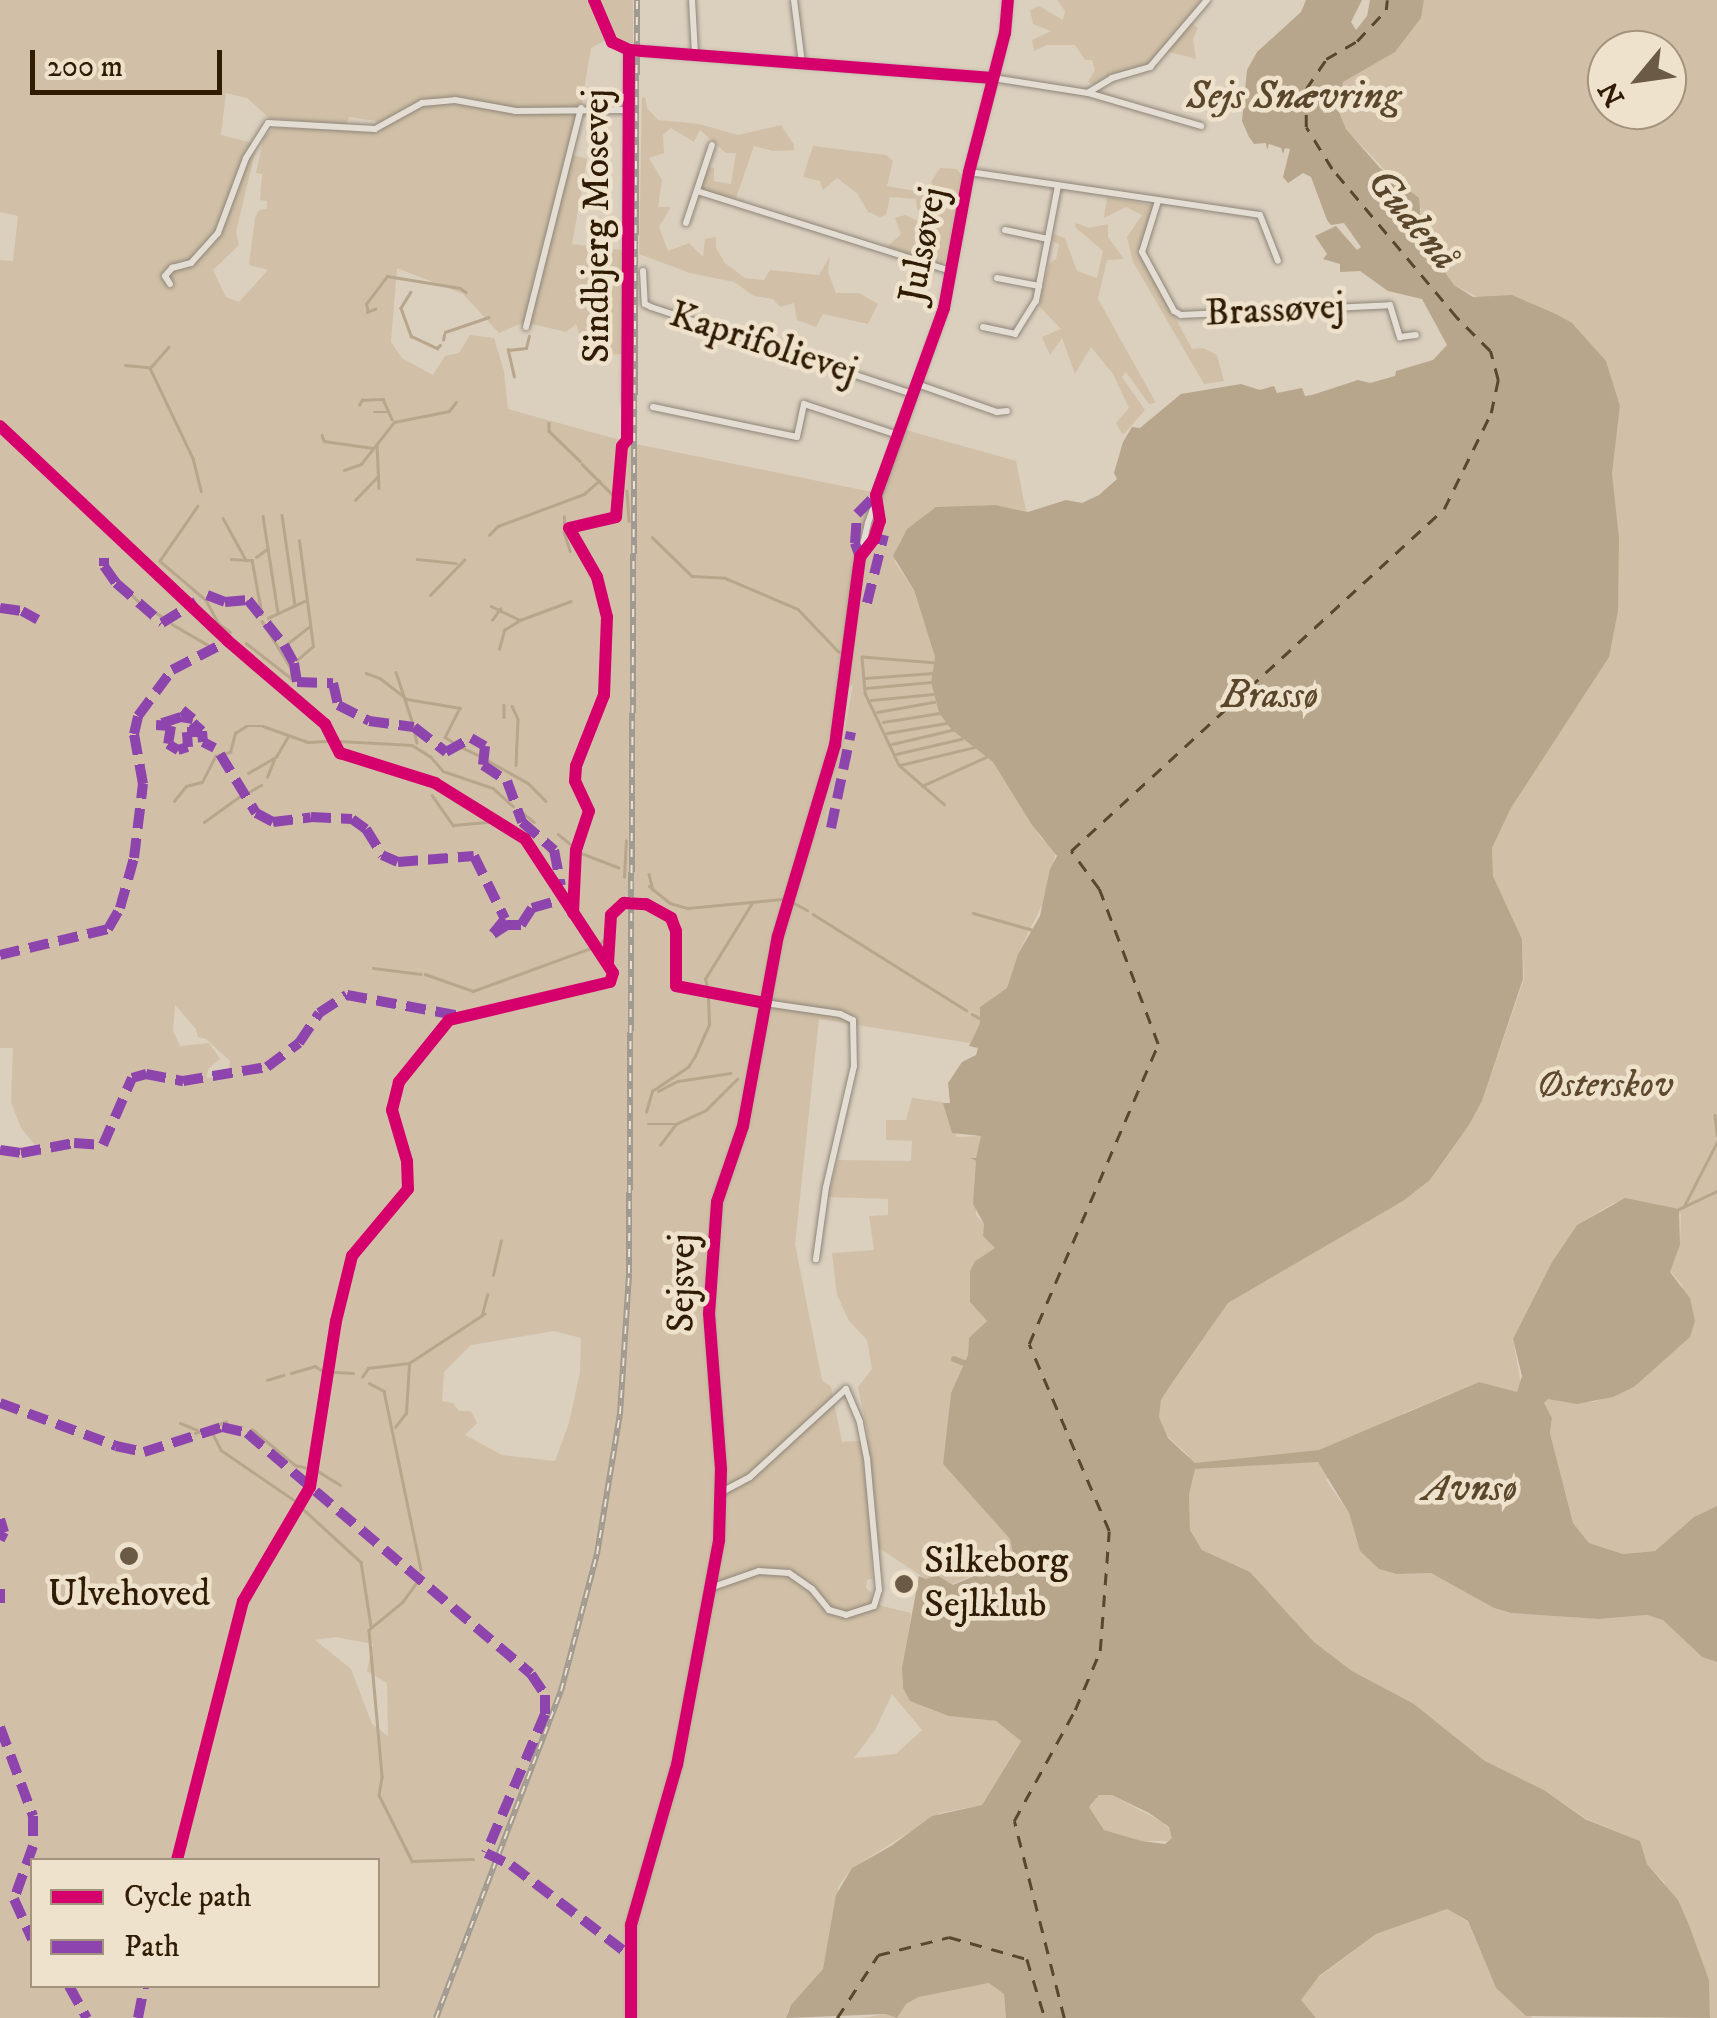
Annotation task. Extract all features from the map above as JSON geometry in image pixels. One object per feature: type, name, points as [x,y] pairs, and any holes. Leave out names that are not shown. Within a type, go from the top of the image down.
[{"type":"street","points":[[692,0],[695,54],[992,78],[1088,93],[1201,126]]},
{"type":"street","points":[[794,0],[802,63]]},
{"type":"street","name":"Julsøvej","points":[[876,496],[944,308],[969,172],[1008,0]]},
{"type":"street","points":[[1088,93],[1112,78],[1150,66],[1207,0]]},
{"type":"street","name":"Sindbjerg Mosevej","points":[[626,403],[629,50],[695,54]]},
{"type":"street","name":"Sindbjerg Mosevej","points":[[170,284],[165,276],[172,268],[190,263],[218,233],[246,158],[268,123],[383,128],[422,103],[454,100],[516,111],[628,110]]},
{"type":"street","name":"Sindbjerg Mosevej","points":[[526,327],[581,108]]},
{"type":"street","points":[[686,223],[712,144]]},
{"type":"street","points":[[969,172],[1260,215],[1278,261]]},
{"type":"street","points":[[983,327],[1015,334],[1036,301],[1058,186]]},
{"type":"street","points":[[696,191],[951,271]]},
{"type":"street","name":"Brassøvej","points":[[1158,200],[1142,252],[1174,310],[1181,315],[1390,305],[1400,337],[1416,334]]},
{"type":"street","points":[[1005,230],[1048,239]]},
{"type":"street","name":"Kaprifolievej","points":[[642,271],[645,304],[651,307],[913,394]]},
{"type":"street","points":[[998,278],[1039,286]]},
{"type":"street","points":[[917,384],[997,412],[1007,411]]},
{"type":"street","points":[[653,407],[797,437],[804,404],[898,435]]},
{"type":"street","name":"Sejsvej","points":[[631,2018],[631,1925],[676,1765],[712,1587],[722,1492],[709,1314],[719,1190],[743,1126],[783,918],[835,745],[857,570],[876,496]]},
{"type":"street","points":[[765,1003],[840,1014],[854,1020],[857,1051],[826,1188],[816,1259]]},
{"type":"street","points":[[712,1587],[758,1572],[789,1573],[812,1589],[829,1610],[846,1615],[874,1606],[879,1590],[867,1459],[860,1422],[846,1389],[750,1477],[722,1492]]},
{"type":"green space","points":[[0,0],[633,0],[633,43],[606,40],[591,48],[573,155],[587,159],[572,244],[622,250],[623,354],[586,356],[576,324],[566,332],[524,322],[499,333],[463,294],[397,268],[391,342],[402,358],[433,375],[445,356],[459,353],[470,335],[494,338],[504,371],[508,409],[631,443],[882,494],[906,430],[1016,461],[1026,511],[988,505],[933,509],[900,541],[895,562],[914,590],[935,657],[931,682],[939,713],[993,762],[1041,838],[1056,851],[1046,897],[1018,954],[1007,988],[980,1007],[980,1023],[970,1043],[819,1019],[795,1244],[822,1380],[831,1387],[842,1442],[869,1440],[858,1387],[872,1369],[867,1340],[849,1321],[837,1295],[832,1253],[874,1250],[869,1216],[888,1215],[888,1199],[828,1197],[838,1160],[911,1161],[912,1141],[886,1140],[886,1120],[906,1120],[912,1098],[943,1102],[957,1137],[981,1136],[976,1159],[971,1159],[976,1161],[976,1215],[984,1224],[985,1238],[995,1248],[975,1261],[970,1271],[970,1302],[987,1321],[969,1340],[968,1355],[951,1393],[943,1464],[1010,1539],[1014,1559],[949,1585],[939,1576],[926,1579],[870,1542],[872,1579],[867,1580],[866,1588],[872,1593],[871,1600],[911,1613],[902,1684],[949,1716],[996,1721],[1021,1740],[982,1805],[940,1813],[852,1868],[838,1887],[843,1953],[788,2010],[786,2018],[0,2018],[0,1150],[39,1150],[21,1128],[11,1102],[13,1048],[0,1048],[0,260],[13,261],[18,216],[0,212]],"holes":[[[226,93],[247,98],[269,118],[346,125],[349,117],[376,121],[381,133],[275,127],[264,137],[256,173],[262,174],[260,200],[267,201],[267,209],[259,210],[255,218],[249,265],[268,270],[239,302],[226,297],[213,270],[239,245],[236,232],[257,144],[221,135]],[[853,684],[844,735],[816,833],[807,827],[839,698]],[[175,1005],[196,1029],[198,1037],[206,1039],[230,1061],[228,1075],[206,1078],[209,1068],[220,1059],[209,1043],[180,1046],[173,1031]],[[554,1331],[581,1338],[580,1372],[569,1423],[555,1461],[502,1455],[465,1435],[477,1423],[471,1411],[459,1411],[453,1403],[442,1401],[444,1372],[471,1345]],[[335,1637],[373,1644],[367,1671],[387,1683],[388,1736],[372,1724],[351,1669],[315,1640]],[[892,1694],[922,1730],[896,1754],[854,1758],[875,1730]]]},
{"type":"green space","points":[[1057,0],[1203,0],[1188,20],[1198,28],[1193,39],[1196,59],[1162,50],[1146,68],[1139,66],[1133,72],[1105,77],[1095,85],[1088,82],[1095,70],[1092,60],[1085,60],[1075,45],[1047,45],[1034,51],[1032,40],[1051,31],[1033,24],[1030,10],[1039,6],[1063,20],[1065,11]]},
{"type":"green space","name":"Østerskov","points":[[1424,0],[1717,0],[1717,1506],[1694,1517],[1655,1551],[1623,1554],[1589,1543],[1573,1523],[1550,1433],[1552,1418],[1544,1403],[1547,1398],[1594,1402],[1634,1387],[1655,1366],[1683,1286],[1670,1271],[1680,1245],[1681,1214],[1635,1201],[1613,1203],[1577,1225],[1552,1262],[1513,1339],[1522,1390],[1517,1393],[1479,1382],[1404,1413],[1326,1480],[1349,1513],[1360,1551],[1397,1574],[1431,1573],[1494,1608],[1511,1613],[1599,1619],[1647,1615],[1663,1620],[1702,1657],[1717,1662],[1717,2018],[1710,2018],[1709,1980],[1664,1882],[1647,1864],[1640,1841],[1585,1818],[1544,1790],[1485,1761],[1414,1704],[1352,1671],[1314,1642],[1250,1572],[1202,1550],[1190,1530],[1189,1495],[1195,1469],[1187,1454],[1163,1432],[1159,1417],[1161,1400],[1228,1303],[1403,1201],[1430,1180],[1469,1125],[1482,1101],[1524,979],[1522,939],[1493,876],[1492,848],[1511,808],[1608,657],[1612,474],[1620,406],[1606,362],[1454,285],[1424,241],[1421,208],[1346,129],[1339,112],[1343,82],[1421,18]]},
{"type":"green space","points":[[645,97],[647,108],[658,120],[699,124],[738,135],[781,125],[794,145],[794,150],[773,151],[754,146],[736,198],[722,197],[702,189],[703,180],[709,167],[714,168],[714,181],[731,184],[736,153],[726,153],[700,130],[694,142],[671,128],[663,135],[664,153],[649,158],[662,180],[658,207],[671,207],[659,227],[668,251],[689,243],[703,257],[705,239],[716,237],[716,248],[725,263],[745,278],[764,280],[770,270],[819,275],[830,256],[828,272],[836,293],[859,293],[878,304],[868,324],[823,314],[816,327],[797,320],[794,303],[780,307],[773,299],[754,296],[734,282],[690,273],[639,254]]},
{"type":"green space","points":[[813,146],[886,155],[893,161],[887,186],[938,195],[931,182],[940,168],[957,169],[962,176],[946,261],[940,265],[885,249],[901,234],[895,218],[905,215],[920,222],[924,216],[934,218],[929,208],[917,210],[916,199],[890,197],[886,215],[880,217],[868,212],[857,193],[837,178],[823,190],[820,181],[803,177]]},
{"type":"green space","points":[[1107,197],[1156,206],[1139,251],[1192,349],[1203,348],[1217,355],[1224,381],[1204,384],[1133,262],[1127,237],[1142,215],[1126,207],[1104,218]]},
{"type":"green space","points":[[1076,223],[1089,228],[1108,224],[1108,237],[1124,259],[1107,260],[1098,299],[1156,403],[1149,404],[1126,372],[1122,377],[1145,410],[1123,435],[1116,423],[1129,408],[1113,374],[1091,347],[1075,374],[1062,338],[1050,355],[1042,337],[1061,329],[1039,306],[1049,264],[1056,259],[1059,244],[1053,241],[1054,234],[1065,238],[1077,271],[1097,278],[1103,251],[1075,227]]},
{"type":"green space","points":[[1099,1795],[1112,1795],[1162,1822],[1173,1833],[1171,1841],[1142,1841],[1104,1830],[1089,1807]]},
{"type":"green space","points":[[1447,1909],[1468,1922],[1496,1988],[1533,2018],[1316,2018],[1305,2008],[1301,2000],[1307,1986],[1376,1934]]},
{"type":"green space","points":[[990,1983],[1004,1994],[1006,2018],[897,2018],[906,2004],[919,1997]]},
{"type":"green space","points":[[887,2014],[897,2018],[860,2018]]},
{"type":"water","name":"Brassø","points":[[1306,0],[1362,0],[1351,22],[1356,30],[1367,16],[1370,0],[1424,0],[1421,18],[1395,52],[1343,82],[1339,112],[1346,129],[1380,168],[1399,181],[1402,193],[1411,192],[1419,198],[1423,241],[1454,285],[1473,297],[1512,295],[1556,314],[1572,323],[1606,361],[1620,406],[1612,474],[1619,538],[1618,611],[1609,657],[1511,808],[1492,848],[1493,876],[1522,939],[1523,979],[1482,1101],[1469,1125],[1430,1180],[1403,1201],[1228,1303],[1161,1400],[1159,1417],[1168,1438],[1195,1463],[1319,1450],[1479,1382],[1517,1392],[1522,1376],[1513,1339],[1552,1262],[1577,1225],[1625,1198],[1679,1209],[1680,1245],[1670,1272],[1690,1298],[1695,1321],[1690,1337],[1634,1387],[1613,1397],[1577,1404],[1548,1399],[1544,1403],[1552,1418],[1550,1433],[1573,1523],[1589,1543],[1623,1554],[1655,1551],[1694,1517],[1717,1506],[1717,1662],[1702,1657],[1663,1620],[1647,1615],[1599,1619],[1511,1613],[1494,1608],[1431,1573],[1397,1574],[1379,1569],[1360,1551],[1349,1513],[1318,1462],[1195,1469],[1189,1495],[1190,1530],[1202,1550],[1250,1572],[1314,1642],[1352,1671],[1414,1704],[1485,1761],[1544,1790],[1585,1819],[1640,1841],[1647,1864],[1678,1900],[1689,1925],[1709,1980],[1710,2018],[1526,2016],[1496,1988],[1468,1921],[1447,1909],[1376,1934],[1319,1976],[1301,2000],[1316,2018],[1006,2018],[1004,1994],[989,1983],[919,1997],[906,2004],[897,2018],[886,2014],[786,2018],[791,2005],[823,1969],[836,1895],[852,1868],[932,1816],[982,1805],[1021,1741],[996,1721],[949,1716],[910,1701],[903,1688],[902,1668],[919,1576],[926,1579],[937,1575],[953,1585],[1014,1559],[1010,1539],[943,1464],[951,1393],[968,1355],[969,1338],[987,1321],[970,1302],[970,1271],[975,1261],[995,1248],[983,1236],[984,1224],[973,1204],[976,1161],[970,1158],[976,1158],[981,1136],[952,1133],[943,1103],[950,1103],[948,1083],[962,1062],[976,1055],[978,1048],[969,1046],[980,1023],[980,1007],[1007,988],[1018,954],[1040,916],[1050,869],[1057,856],[1032,825],[993,762],[952,730],[939,713],[931,682],[935,657],[914,590],[893,556],[907,529],[936,507],[995,505],[1028,512],[1066,500],[1082,503],[1099,495],[1117,479],[1114,473],[1132,427],[1140,428],[1181,394],[1241,384],[1260,390],[1274,386],[1277,393],[1302,388],[1305,396],[1312,395],[1358,380],[1370,383],[1395,376],[1396,371],[1433,360],[1447,345],[1422,299],[1388,291],[1360,271],[1340,272],[1340,264],[1323,259],[1327,254],[1315,236],[1336,226],[1357,250],[1361,247],[1344,223],[1331,225],[1327,220],[1311,177],[1303,173],[1288,183],[1283,177],[1290,149],[1285,148],[1283,154],[1281,148],[1269,144],[1267,150],[1266,143],[1254,144],[1249,137],[1242,121],[1247,70],[1257,52],[1301,12]],"holes":[[[1099,1795],[1112,1795],[1169,1827],[1172,1838],[1165,1844],[1104,1830],[1089,1807]]]},
{"type":"waterway","points":[[376,309],[368,312],[366,304],[387,276],[466,292]]},
{"type":"waterway","points":[[411,292],[401,308],[411,336],[437,348],[440,345]]},
{"type":"waterway","points":[[445,332],[489,317]]},
{"type":"waterway","points":[[443,340],[444,335]]},
{"type":"waterway","points":[[514,377],[508,350],[526,348],[529,336]]},
{"type":"waterway","points":[[150,368],[168,347]]},
{"type":"waterway","points":[[125,365],[149,367]]},
{"type":"waterway","points":[[150,368],[193,458],[201,491]]},
{"type":"waterway","points":[[359,405],[362,400],[383,399],[392,419]]},
{"type":"waterway","points":[[344,470],[361,464],[394,422],[449,411],[456,402]]},
{"type":"waterway","points":[[374,412],[387,412]]},
{"type":"waterway","points":[[549,423],[549,431],[580,461]]},
{"type":"waterway","points":[[322,435],[324,441],[373,448]]},
{"type":"waterway","points":[[377,444],[379,488]]},
{"type":"waterway","points":[[582,464],[617,499]]},
{"type":"waterway","points":[[355,500],[378,476]]},
{"type":"waterway","points":[[489,535],[498,526],[584,494],[599,481]]},
{"type":"waterway","points":[[627,491],[629,521]]},
{"type":"waterway","points":[[198,506],[160,561],[206,600],[218,623],[230,632]]},
{"type":"waterway","points":[[282,515],[295,605]]},
{"type":"waterway","points":[[263,516],[278,613]]},
{"type":"waterway","points":[[564,517],[564,525]]},
{"type":"waterway","points":[[223,518],[246,560]]},
{"type":"waterway","points":[[564,532],[570,551]]},
{"type":"waterway","points":[[652,537],[692,576],[725,578],[798,609],[839,652]]},
{"type":"waterway","points":[[297,660],[313,646],[299,541]]},
{"type":"waterway","points":[[256,557],[267,549]]},
{"type":"waterway","points":[[231,559],[252,560],[262,614]]},
{"type":"waterway","points":[[417,559],[456,563]]},
{"type":"waterway","points":[[430,595],[464,560]]},
{"type":"waterway","points":[[115,578],[138,601],[166,619]]},
{"type":"waterway","points":[[268,618],[304,601]]},
{"type":"waterway","points":[[499,649],[504,630],[571,601]]},
{"type":"waterway","points":[[491,606],[520,620]]},
{"type":"waterway","points":[[492,620],[500,609]]},
{"type":"waterway","points":[[262,621],[291,668],[292,679]]},
{"type":"waterway","points":[[172,624],[208,645]]},
{"type":"waterway","points":[[287,644],[309,627]]},
{"type":"waterway","points":[[246,643],[291,678]]},
{"type":"waterway","points":[[936,663],[862,657],[865,693],[899,765],[944,804]]},
{"type":"waterway","points":[[396,672],[414,727]]},
{"type":"waterway","points":[[366,673],[380,678],[407,699],[460,708],[445,737],[453,742]]},
{"type":"waterway","points":[[865,678],[933,673]]},
{"type":"waterway","points":[[866,688],[931,682]]},
{"type":"waterway","points":[[871,700],[933,694]]},
{"type":"waterway","points":[[877,712],[934,702]]},
{"type":"waterway","points":[[504,705],[504,717]]},
{"type":"waterway","points":[[512,706],[518,719],[516,765]]},
{"type":"waterway","points":[[883,722],[939,713]]},
{"type":"waterway","points":[[887,733],[946,723]]},
{"type":"waterway","points":[[174,801],[186,786],[202,782],[215,756],[230,752],[235,733],[246,726],[263,726],[308,742],[330,741]]},
{"type":"waterway","points":[[414,730],[417,743]]},
{"type":"waterway","points":[[892,744],[952,730]]},
{"type":"waterway","points":[[248,773],[276,757],[287,738]]},
{"type":"waterway","points":[[896,754],[961,739]]},
{"type":"waterway","points":[[339,741],[412,745],[431,757],[443,771],[493,788],[513,806]]},
{"type":"waterway","points":[[900,765],[975,747]]},
{"type":"waterway","points":[[463,748],[482,757]]},
{"type":"waterway","points":[[922,786],[988,756]]},
{"type":"waterway","points":[[485,759],[528,783],[546,801]]},
{"type":"waterway","points":[[267,777],[274,760]]},
{"type":"waterway","points":[[249,792],[261,785]]},
{"type":"waterway","points":[[432,795],[453,825],[487,822]]},
{"type":"waterway","points":[[204,822],[240,796]]},
{"type":"waterway","points":[[465,805],[490,820]]},
{"type":"waterway","points":[[523,813],[534,822]]},
{"type":"waterway","points":[[558,834],[573,846]]},
{"type":"waterway","points":[[624,877],[626,841]]},
{"type":"waterway","points":[[581,853],[618,867]]},
{"type":"waterway","points":[[649,874],[653,890]]},
{"type":"waterway","points":[[649,886],[670,903],[688,908],[782,899]]},
{"type":"waterway","points":[[707,987],[705,979],[752,903]]},
{"type":"waterway","points":[[794,903],[807,910]]},
{"type":"waterway","points":[[973,913],[1033,930]]},
{"type":"waterway","points":[[813,914],[966,1010]]},
{"type":"waterway","points":[[581,929],[593,947]]},
{"type":"waterway","points":[[599,944],[604,940]]},
{"type":"waterway","points":[[425,974],[473,991],[594,947]]},
{"type":"waterway","points":[[373,968],[421,974]]},
{"type":"waterway","points":[[646,1112],[652,1091],[688,1067],[695,1056],[709,1025],[708,996]]},
{"type":"waterway","points":[[972,1014],[981,1019]]},
{"type":"waterway","points":[[658,1091],[678,1081],[730,1073]]},
{"type":"waterway","points":[[660,1145],[676,1124],[706,1110],[737,1079]]},
{"type":"waterway","points":[[1715,1115],[1717,1135]]},
{"type":"waterway","points":[[648,1124],[676,1124]]},
{"type":"waterway","points":[[1684,1206],[1717,1142]]},
{"type":"waterway","points":[[1679,1209],[1717,1191]]},
{"type":"waterway","points":[[493,1275],[501,1241]]},
{"type":"waterway","points":[[482,1314],[487,1295]]},
{"type":"waterway","points":[[362,1377],[368,1368],[409,1363],[484,1314]]},
{"type":"waterway","points":[[954,1359],[964,1363]]},
{"type":"waterway","points":[[395,1427],[406,1413],[409,1364]]},
{"type":"waterway","points":[[291,1373],[315,1366],[326,1373]]},
{"type":"waterway","points":[[334,1372],[353,1373]]},
{"type":"waterway","points":[[267,1380],[283,1375]]},
{"type":"waterway","points":[[369,1383],[384,1391],[421,1569]]},
{"type":"waterway","points":[[195,1433],[226,1422]]},
{"type":"waterway","points":[[180,1423],[197,1430]]},
{"type":"waterway","points":[[252,1429],[295,1465],[311,1469]]},
{"type":"waterway","points":[[213,1434],[221,1450],[297,1502]]},
{"type":"waterway","points":[[318,1471],[340,1485]]},
{"type":"waterway","points":[[303,1509],[361,1562],[371,1626]]},
{"type":"waterway","points":[[416,1584],[403,1602],[369,1630],[382,1777],[379,1795],[412,1861],[473,1859]]},
{"type":"ferry route","points":[[1064,2018],[1014,1821],[1075,1710],[1100,1651],[1109,1531],[1029,1344],[1158,1044],[1099,889],[1071,851],[1444,509],[1491,413],[1498,380],[1490,351],[1457,318],[1332,169],[1306,127],[1306,89],[1326,59],[1357,41],[1386,10],[1387,0]]},
{"type":"ferry route","points":[[837,2018],[878,1955],[949,1937],[1027,1959],[1045,2018]]},
{"type":"railway","points":[[436,2018],[561,1691],[597,1554],[620,1414],[629,1273],[637,0]]},
{"type":"marked path","points":[[860,557],[855,543],[857,514],[876,495]]},
{"type":"marked path","points":[[867,603],[884,535]]},
{"type":"marked path","points":[[104,558],[104,566],[116,583],[162,623],[196,602]]},
{"type":"marked path","points":[[207,595],[225,602],[248,600],[284,645],[294,663],[297,682],[333,683],[338,705],[369,721],[414,727],[446,752],[471,738],[485,746],[483,765],[507,781],[522,822],[554,850],[561,885]]},
{"type":"marked path","points":[[0,608],[22,611],[38,620]]},
{"type":"marked path","points":[[0,955],[108,929],[120,908],[134,858],[143,784],[134,734],[138,716],[172,670],[228,641]]},
{"type":"marked path","points":[[182,710],[193,719],[181,717],[156,725],[171,726],[168,744],[178,750],[188,747],[187,732],[199,732],[193,723],[202,731],[203,742],[215,748]]},
{"type":"marked path","points":[[831,828],[851,732]]},
{"type":"marked path","points":[[220,754],[256,813],[273,822],[311,817],[352,819],[366,829],[382,855],[398,862],[474,856],[505,919],[493,934],[507,925],[521,925],[532,908],[564,899]]},
{"type":"marked path","points":[[0,1150],[21,1153],[74,1143],[103,1145],[132,1078],[146,1074],[183,1081],[267,1067],[299,1043],[319,1013],[347,995],[460,1016]]},
{"type":"marked path","points":[[0,1403],[116,1446],[144,1452],[222,1427],[247,1433],[531,1674],[545,1695],[545,1714],[486,1853],[511,1865],[628,1954]]},
{"type":"marked path","points":[[0,1519],[4,1532],[0,1540]]},
{"type":"marked path","points":[[0,1589],[0,1603]]},
{"type":"marked path","points":[[0,1727],[33,1816],[33,1846],[14,1899],[30,1935]]},
{"type":"marked path","points":[[70,1988],[87,2018]]},
{"type":"marked path","points":[[138,2018],[144,1988]]},
{"type":"cycle path","points":[[594,0],[612,42],[629,50],[993,78]]},
{"type":"cycle path","points":[[876,495],[944,308],[969,172],[1005,33],[1008,0]]},
{"type":"cycle path","points":[[573,913],[576,850],[589,811],[575,781],[576,766],[604,695],[607,617],[597,577],[569,528],[616,517],[622,446],[627,440],[629,50]]},
{"type":"cycle path","points":[[0,426],[228,641],[325,724],[340,753],[435,783],[525,839],[613,973],[610,982],[449,1020],[399,1082],[392,1110],[407,1161],[408,1189],[352,1256],[336,1321],[310,1487],[243,1601],[178,1858]]},
{"type":"cycle path","points":[[631,2018],[631,1925],[677,1765],[719,1540],[721,1469],[709,1314],[717,1202],[743,1126],[778,936],[835,745],[860,557],[874,539],[880,521],[876,495]]},
{"type":"cycle path","points":[[608,964],[611,915],[624,903],[646,904],[671,918],[676,931],[676,986],[765,1003]]},
{"type":"place","name":"Ulvehoved","points":[[129,1556]]},
{"type":"place","name":"Silkeborg Sejlklub","points":[[904,1584]]},
{"type":"water label","name":"Sejs Snævring","points":[[1293,97]]},
{"type":"water label","name":"Gudenå","points":[[1412,220]]},
{"type":"water label","name":"Avnsø","points":[[1470,1489]]}]
